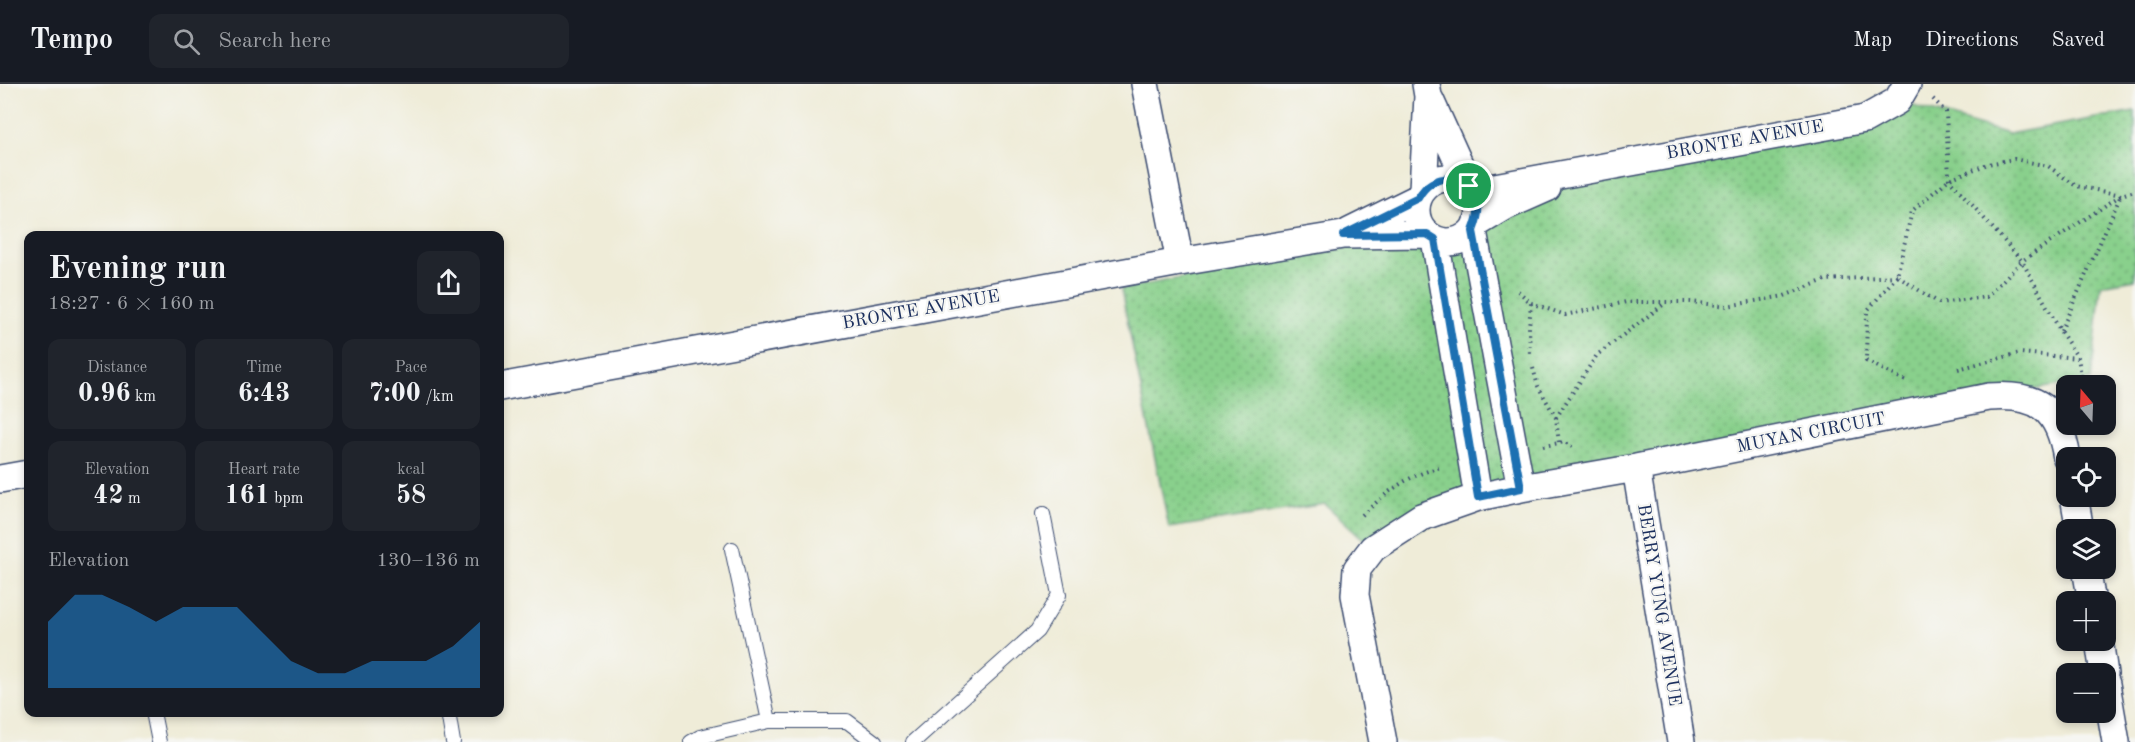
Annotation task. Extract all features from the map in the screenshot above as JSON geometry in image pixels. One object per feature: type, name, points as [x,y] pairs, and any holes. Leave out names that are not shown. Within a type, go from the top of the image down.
[{"type":"street","points":[[1145,84],[1180,262]]},
{"type":"street","points":[[1427,90],[1480,208],[1475,227],[1521,488]]},
{"type":"street","points":[[1427,90],[1421,194],[1416,208],[1417,218],[1431,236],[1478,497]]},
{"type":"street","name":"BRONTE AVENUE","points":[[1471,188],[1865,119],[1902,92]]},
{"type":"street","name":"BRONTE AVENUE","points":[[1475,227],[1506,206],[1589,169]]},
{"type":"street","points":[[1421,194],[1431,183],[1440,179],[1461,180],[1471,188]]},
{"type":"street","name":"BRONTE AVENUE","points":[[1343,235],[1421,194]]},
{"type":"street","points":[[1431,236],[1446,241],[1456,240],[1475,227]]},
{"type":"street","name":"BRONTE AVENUE","points":[[504,386],[1180,262],[1343,235],[1431,236]]},
{"type":"street","name":"MUYAN CIRCUIT","points":[[1383,742],[1355,595],[1358,569],[1373,548],[1421,517],[1478,497],[1636,468],[1989,397],[2010,395],[2029,398],[2046,409],[2059,427],[2064,447]]},
{"type":"street","name":"BERRY YUNG AVENUE","points":[[1636,468],[1681,742]]},
{"type":"street","points":[[0,479],[24,475]]},
{"type":"street","points":[[2113,723],[2116,742]]},
{"type":"lane","points":[[913,742],[1037,631],[1059,595],[1043,514]]},
{"type":"lane","points":[[732,549],[770,721]]},
{"type":"lane","points":[[154,717],[159,742]]},
{"type":"lane","points":[[449,717],[453,742]]},
{"type":"lane","points":[[691,742],[770,721],[847,721],[874,742]]},
{"type":"path","points":[[1932,98],[1947,112],[1949,179],[2022,261],[2078,358],[2081,375]]},
{"type":"path","points":[[1913,385],[1866,361],[1867,311],[1897,276],[1912,211],[1949,179],[1988,164],[2014,159],[2048,166],[2076,186],[2121,195]]},
{"type":"path","points":[[1512,283],[1519,293],[1531,303],[1565,315],[1626,302],[1690,302],[1728,306],[1784,296],[1825,280],[1897,276],[1939,303],[1986,297],[2022,261],[2121,195],[2135,191]]},
{"type":"path","points":[[2061,332],[2121,195]]},
{"type":"path","points":[[1531,303],[1529,327],[1531,357]]},
{"type":"path","points":[[1556,418],[1597,355],[1665,303]]},
{"type":"path","points":[[1952,371],[1971,364],[2020,353],[2078,358]]},
{"type":"path","points":[[1533,367],[1538,386],[1556,418],[1559,443]]},
{"type":"green space","points":[[1897,101],[2008,134],[2135,111],[2135,279],[2101,285],[2092,375],[2056,375],[2056,386],[1521,488],[1373,548],[1325,504],[1169,528],[1121,289],[1476,224],[1589,169]]},
{"type":"route","points":[[1440,179],[1461,180],[1469,186],[1478,199],[1480,208],[1473,231],[1521,488],[1478,497],[1435,239],[1427,234],[1343,235],[1418,198],[1423,189],[1440,179]]}]
